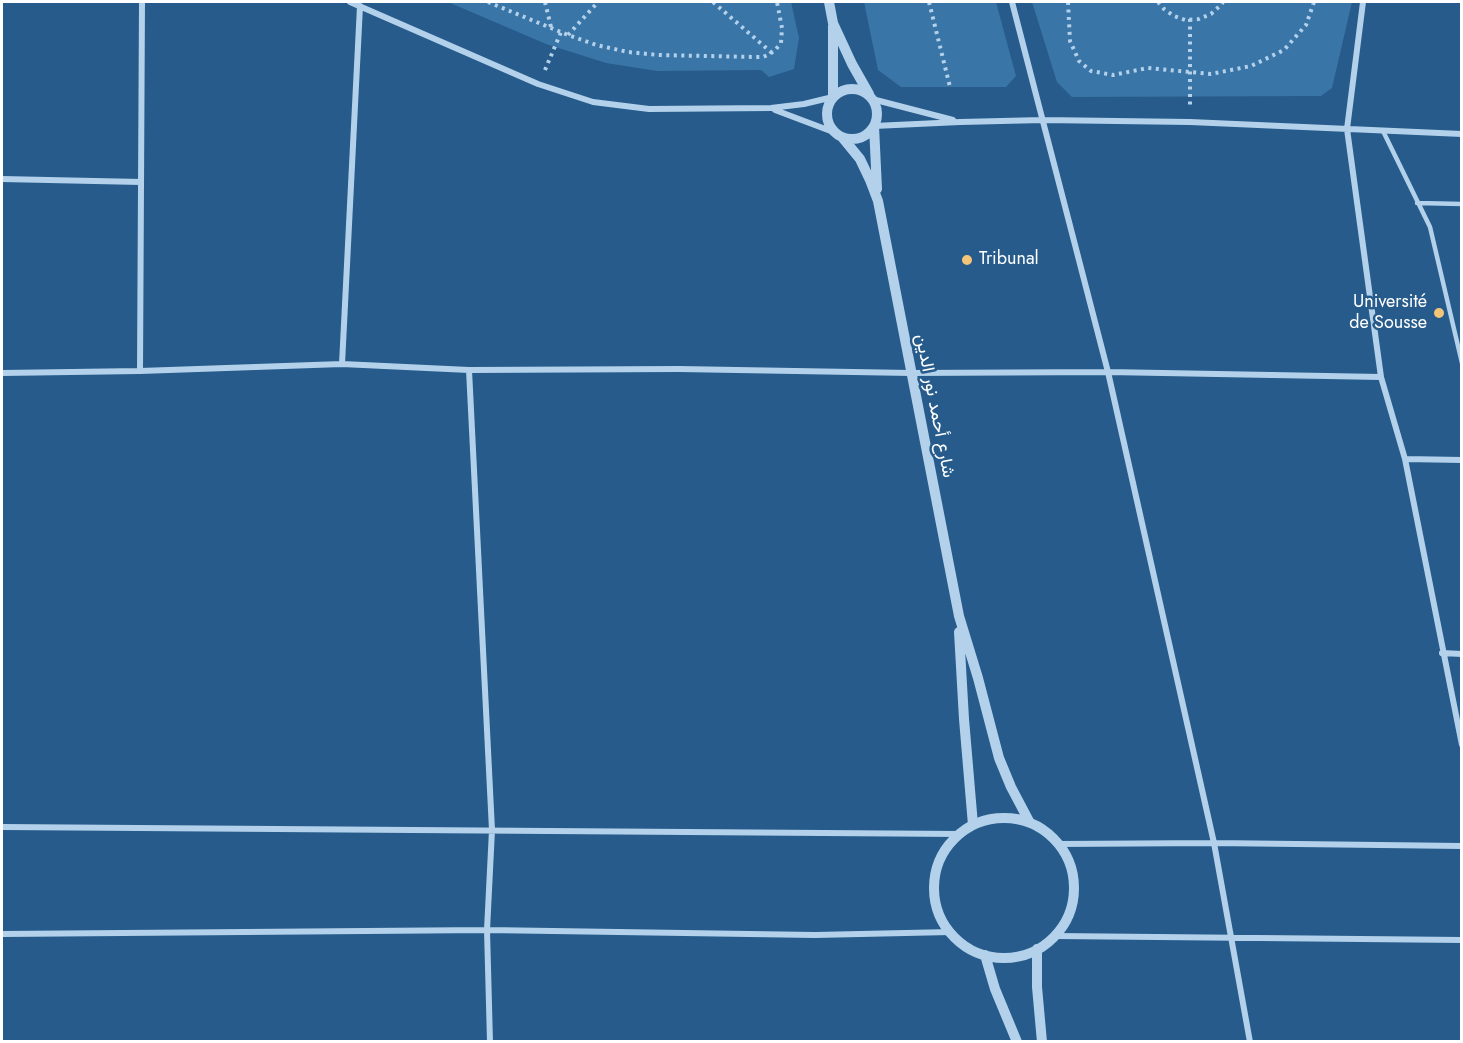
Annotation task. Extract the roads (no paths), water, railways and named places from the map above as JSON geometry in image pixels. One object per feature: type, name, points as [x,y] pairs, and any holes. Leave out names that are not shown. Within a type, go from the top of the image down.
[{"type":"street","points":[[140,371],[142,2]]},
{"type":"street","points":[[350,2],[538,84],[593,102],[649,109],[771,108],[804,104],[833,97],[848,89],[856,89],[864,91],[871,98],[960,122]]},
{"type":"street","points":[[829,2],[833,22],[833,97],[829,104],[828,120],[839,135]]},
{"type":"street","points":[[1012,2],[1108,372],[1214,843],[1250,1041]]},
{"type":"street","points":[[1363,2],[1347,129],[1381,377],[1405,459],[1461,745]]},
{"type":"street","points":[[342,364],[360,6]]},
{"type":"street","points":[[771,108],[839,135],[857,138],[870,132],[877,112],[833,22]]},
{"type":"street","points":[[874,126],[1043,120],[1191,122],[1461,134]]},
{"type":"street","name":"شارع أحمد نور الدين","points":[[874,126],[878,201],[958,616]]},
{"type":"street","name":"شارع أحمد نور الدين","points":[[839,135],[860,159],[878,201]]},
{"type":"street","points":[[2,179],[141,182]]},
{"type":"street","points":[[2,373],[342,364],[469,370],[1108,372],[1381,377]]},
{"type":"street","points":[[469,370],[492,830],[487,930],[490,1041]]},
{"type":"street","points":[[1405,459],[1461,460]]},
{"type":"street","points":[[958,616],[978,678],[999,758],[1030,823]]},
{"type":"street","points":[[958,616],[973,825]]},
{"type":"street","points":[[1442,653],[1461,654]]},
{"type":"street","points":[[1001,818],[1030,823],[1046,831],[1067,856],[1072,870],[1074,898],[1067,919],[1055,936],[1037,950],[1025,955],[998,957],[972,950],[951,932],[938,908],[935,881],[943,855],[960,834],[973,825],[1001,818]]},
{"type":"street","points":[[2,827],[960,834]]},
{"type":"street","points":[[1059,844],[1461,846]]},
{"type":"street","points":[[2,934],[487,930],[815,934],[951,932]]},
{"type":"street","points":[[1055,936],[1461,940]]},
{"type":"street","points":[[1037,950],[1037,987],[1042,1041]]},
{"type":"street","points":[[985,955],[995,988],[1017,1041]]},
{"type":"lane","points":[[1383,131],[1430,227],[1461,363]]},
{"type":"lane","points":[[1417,203],[1461,204]]},
{"type":"place","name":"Tribunal","points":[[967,260]]},
{"type":"place","name":"Université de Sousse","points":[[1439,313]]}]
